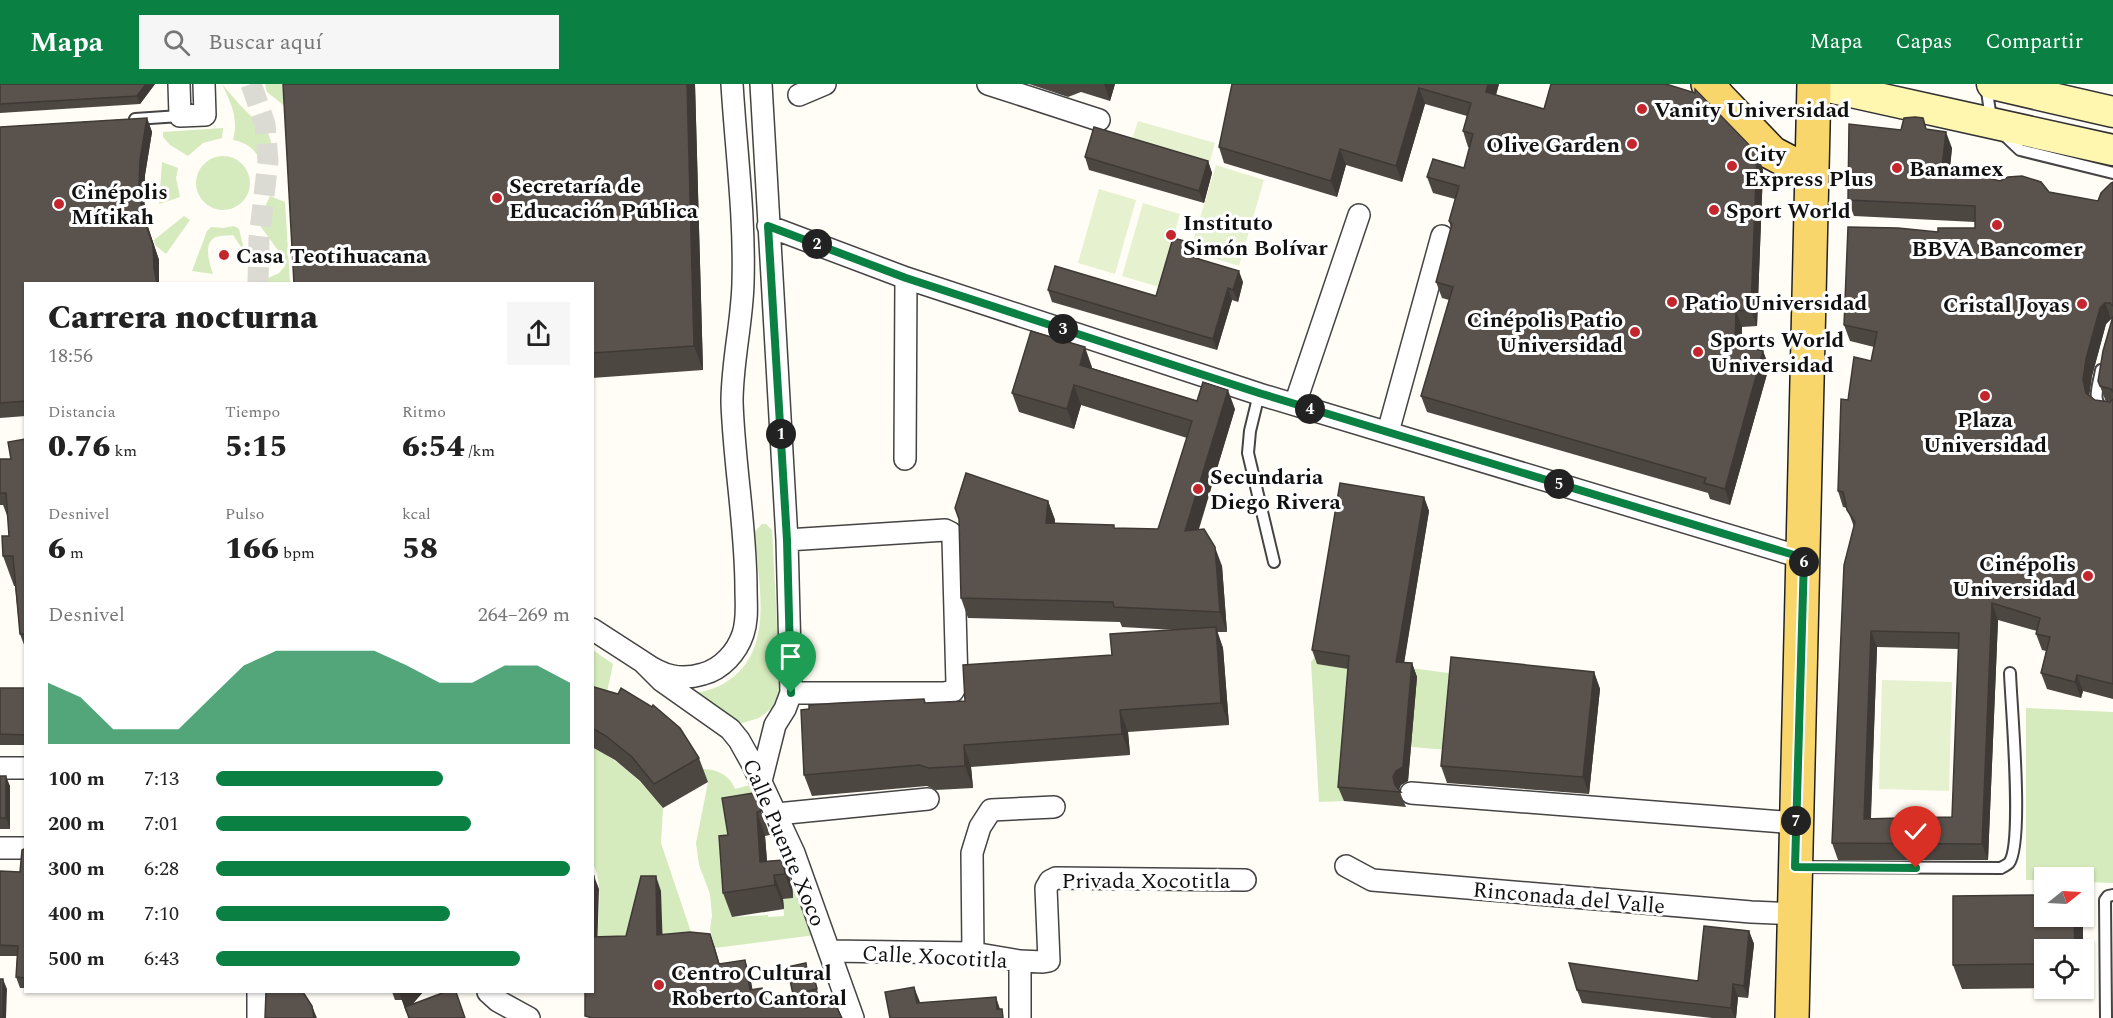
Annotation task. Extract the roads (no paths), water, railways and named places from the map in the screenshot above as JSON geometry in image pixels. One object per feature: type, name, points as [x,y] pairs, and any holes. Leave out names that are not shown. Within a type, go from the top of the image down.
[{"type":"main road","points":[[1708,84],[1772,153],[1811,170]]},
{"type":"main road","points":[[1792,1018],[1811,170],[1815,84],[2113,150]]},
{"type":"main road","points":[[1992,84],[2113,112]]},
{"type":"street","points":[[179,84],[180,116],[205,115],[204,84]]},
{"type":"street","points":[[643,662],[673,678],[707,673],[717,668],[734,652],[740,642],[746,621],[746,570],[732,402],[732,380],[742,313],[743,273],[742,222],[732,84]]},
{"type":"street","points":[[761,84],[787,540],[791,693],[785,709],[775,724],[761,781]]},
{"type":"street","points":[[799,95],[825,84]]},
{"type":"street","points":[[988,84],[1099,120]]},
{"type":"street","points":[[1295,404],[1359,215]]},
{"type":"street","points":[[768,226],[906,278],[1259,393],[1804,558]]},
{"type":"street","points":[[1388,432],[1442,236]]},
{"type":"street","points":[[905,459],[906,278]]},
{"type":"street","points":[[787,540],[945,530],[951,532],[962,666],[957,684],[952,691],[945,693],[791,693]]},
{"type":"street","name":"Calle Puente Xoco","points":[[594,630],[643,662],[662,681],[730,729],[740,740],[777,814],[805,882],[852,1018]]},
{"type":"street","points":[[740,740],[775,724]]},
{"type":"street","points":[[0,768],[24,768]]},
{"type":"street","points":[[1412,793],[1796,823]]},
{"type":"street","points":[[777,814],[928,799]]},
{"type":"street","points":[[973,953],[972,853],[990,810],[1054,807]]},
{"type":"street","points":[[0,848],[24,848]]},
{"type":"street","name":"Rinconada del Valle","points":[[1346,866],[1372,880],[1796,914]]},
{"type":"street","name":"Privada Xocotitla","points":[[1020,961],[1049,961],[1046,888],[1050,881],[1056,878],[1245,880]]},
{"type":"street","name":"Calle Xocotitla","points":[[829,951],[973,953],[1020,961],[1020,1018]]},
{"type":"street","points":[[258,993],[258,1018]]},
{"type":"street","points":[[489,993],[498,1001],[528,1018]]},
{"type":"lane","points":[[1986,84],[1992,123],[2020,150],[2113,173]]},
{"type":"lane","points":[[124,120],[180,116]]},
{"type":"lane","points":[[2113,364],[2103,362],[2096,399],[2103,410],[2113,412]]},
{"type":"lane","points":[[1259,393],[1250,431],[1248,453],[1274,562]]},
{"type":"lane","points":[[1795,867],[2001,868],[2009,863],[2016,840],[2010,673]]},
{"type":"lane","points":[[2106,1018],[2110,989],[2105,900],[2108,896],[2113,895]]},
{"type":"tunnel","points":[[251,84],[265,124],[268,161],[259,239],[258,282]]},
{"type":"place","name":"Vanity Universidad","points":[[1642,109]]},
{"type":"place","name":"Olive Garden","points":[[1632,144]]},
{"type":"place","name":"City Express Plus","points":[[1732,166]]},
{"type":"place","name":"Banamex","points":[[1897,168]]},
{"type":"place","name":"Secretaría de Educación Pública","points":[[497,198]]},
{"type":"place","name":"Cinépolis Mítikah","points":[[59,204]]},
{"type":"place","name":"Sport World","points":[[1714,210]]},
{"type":"place","name":"BBVA Bancomer","points":[[1997,225]]},
{"type":"place","name":"Instituto Simón Bolívar","points":[[1171,235]]},
{"type":"place","name":"Casa Teotihuacana","points":[[224,255]]},
{"type":"place","name":"Patio Universidad","points":[[1672,302]]},
{"type":"place","name":"Cristal Joyas","points":[[2082,304]]},
{"type":"place","name":"Cinépolis Patio Universidad","points":[[1635,332]]},
{"type":"place","name":"Sports World Universidad","points":[[1698,352]]},
{"type":"place","name":"Plaza Universidad","points":[[1985,396]]},
{"type":"place","name":"Secundaria Diego Rivera","points":[[1198,489]]},
{"type":"place","name":"Cinépolis Universidad","points":[[2088,576]]},
{"type":"place","name":"Centro Cultural Roberto Cantoral","points":[[659,985]]}]
